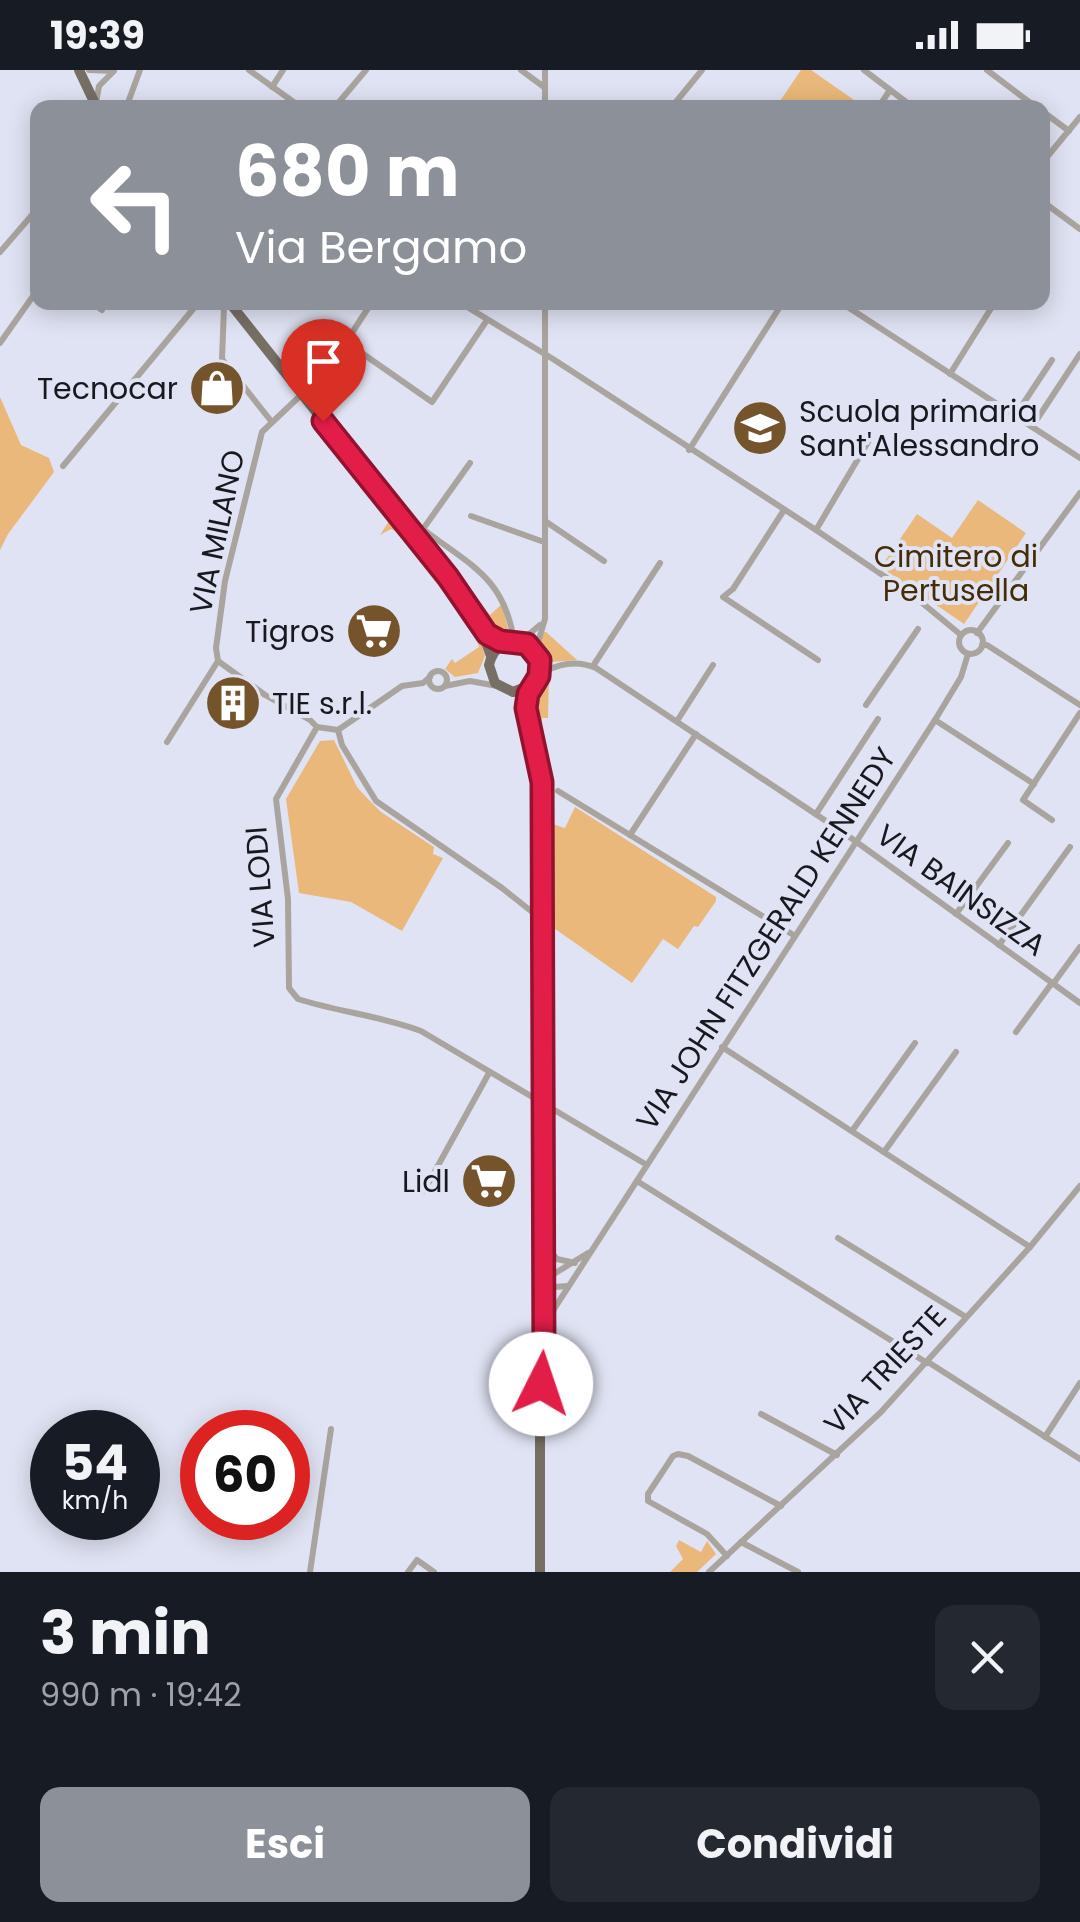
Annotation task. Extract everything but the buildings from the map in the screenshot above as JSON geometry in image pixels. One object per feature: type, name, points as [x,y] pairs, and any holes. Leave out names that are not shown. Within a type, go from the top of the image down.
[{"type":"main road","points":[[78,70],[94,100]]},
{"type":"main road","points":[[235,310],[448,577],[480,626],[492,638],[515,641],[538,656],[536,680],[526,708],[542,786],[544,1280],[540,1330]]},
{"type":"main road","points":[[480,626],[492,678],[520,708],[538,759]]},
{"type":"main road","points":[[490,660],[500,645],[515,641]]},
{"type":"main road","points":[[504,690],[524,690],[536,680]]},
{"type":"main road","points":[[540,1572],[538,1206],[542,1143]]},
{"type":"street","points":[[89,70],[104,72]]},
{"type":"street","points":[[90,92],[99,74],[115,70]]},
{"type":"street","points":[[98,100],[99,86],[115,70]]},
{"type":"street","points":[[128,70],[135,81]]},
{"type":"street","points":[[127,100],[140,70]]},
{"type":"street","points":[[248,70],[291,100]]},
{"type":"street","points":[[272,86],[283,70]]},
{"type":"street","points":[[341,100],[366,70]]},
{"type":"street","points":[[521,70],[545,88]]},
{"type":"street","points":[[545,70],[546,100]]},
{"type":"street","points":[[678,100],[702,70]]},
{"type":"street","points":[[864,70],[903,100]]},
{"type":"street","points":[[987,70],[1028,100]]},
{"type":"street","points":[[883,100],[890,90]]},
{"type":"street","points":[[1050,117],[1069,131]]},
{"type":"street","points":[[1050,154],[1080,117]]},
{"type":"street","points":[[1050,207],[1080,228]]},
{"type":"street","points":[[0,252],[30,217]]},
{"type":"street","points":[[0,342],[30,301]]},
{"type":"street","points":[[64,466],[192,310]]},
{"type":"street","points":[[224,310],[222,360],[271,421]]},
{"type":"street","points":[[367,310],[346,342],[432,402],[487,320]]},
{"type":"street","points":[[471,310],[816,530],[916,597],[961,635]]},
{"type":"street","points":[[544,310],[545,618],[538,656],[560,665]]},
{"type":"street","points":[[690,450],[778,310]]},
{"type":"street","points":[[852,310],[1080,458]]},
{"type":"street","points":[[950,374],[990,310]]},
{"type":"street","points":[[1032,427],[1080,354]]},
{"type":"street","points":[[1015,416],[1052,360]]},
{"type":"street","name":"VIA MILANO","points":[[167,742],[218,661],[216,648],[225,581],[262,432],[302,394]]},
{"type":"street","points":[[816,530],[871,437]]},
{"type":"street","points":[[470,462],[424,529],[473,563],[486,577],[505,602],[515,641],[539,627],[544,609]]},
{"type":"street","points":[[977,633],[1080,493]]},
{"type":"street","points":[[784,510],[733,588],[723,597],[818,660]]},
{"type":"street","points":[[472,516],[544,542]]},
{"type":"street","points":[[544,521],[604,561]]},
{"type":"street","points":[[536,680],[560,665],[593,666],[660,563]]},
{"type":"street","points":[[866,705],[918,629]]},
{"type":"street","points":[[961,635],[968,631],[977,633]]},
{"type":"street","points":[[977,633],[982,645]]},
{"type":"street","points":[[961,635],[960,647],[968,654],[978,652],[982,645]]},
{"type":"street","points":[[982,645],[1080,709],[1023,800],[1052,820]]},
{"type":"street","name":"VIA JOHN FITZGERALD KENNEDY","points":[[540,1330],[961,678],[968,654]]},
{"type":"street","points":[[470,682],[490,660]]},
{"type":"street","points":[[218,661],[317,727],[338,730],[402,686],[416,684],[438,671],[460,682]]},
{"type":"street","points":[[677,721],[713,665]]},
{"type":"street","name":"VIA BAINSIZZA","points":[[593,666],[854,840],[1080,1003]]},
{"type":"street","points":[[444,686],[446,674]]},
{"type":"street","points":[[430,677],[435,688]]},
{"type":"street","points":[[416,684],[435,688],[460,682],[490,683],[504,690]]},
{"type":"street","points":[[816,814],[878,718]]},
{"type":"street","points":[[934,720],[1034,784]]},
{"type":"street","name":"VIA LODI","points":[[317,727],[276,799],[288,899],[289,988],[298,999],[421,1031],[488,1073]]},
{"type":"street","points":[[338,730],[342,745],[376,801],[542,920]]},
{"type":"street","points":[[630,836],[696,734]]},
{"type":"street","points":[[542,786],[558,791],[795,936]]},
{"type":"street","points":[[956,914],[1008,843]]},
{"type":"street","points":[[999,945],[1070,847]]},
{"type":"street","points":[[1016,1032],[1080,947]]},
{"type":"street","points":[[852,1131],[915,1043]]},
{"type":"street","points":[[722,1047],[1030,1248]]},
{"type":"street","points":[[884,1152],[956,1052]]},
{"type":"street","points":[[424,1191],[488,1073],[647,1165]]},
{"type":"street","points":[[636,1182],[1080,1459]]},
{"type":"street","name":"VIA TRIESTE","points":[[709,1572],[837,1455],[927,1362],[1080,1186]]},
{"type":"street","points":[[538,1206],[544,1280],[554,1287],[569,1286]]},
{"type":"street","points":[[838,1238],[966,1316]]},
{"type":"street","points":[[544,1243],[557,1259],[576,1263]]},
{"type":"street","name":"VIA JOHN FITZGERALD KENNEDY","points":[[544,1280],[576,1263],[596,1246]]},
{"type":"street","points":[[1045,1436],[1080,1383]]},
{"type":"street","points":[[761,1414],[837,1455]]},
{"type":"street","points":[[310,1572],[331,1429]]},
{"type":"street","points":[[726,1556],[707,1534],[648,1501],[648,1494],[673,1456],[688,1456],[781,1506]]},
{"type":"street","points":[[741,1542],[798,1572]]},
{"type":"street","points":[[408,1572],[417,1560],[434,1572]]},
{"type":"green space","points":[[801,70],[811,70],[854,100],[781,100]]},
{"type":"green space","points":[[0,397],[21,445],[49,458],[54,472],[0,550]]},
{"type":"green space","name":"Cimitero di Pertusella","points":[[978,500],[1026,533],[964,624],[881,567],[917,514],[952,538]]},
{"type":"green space","points":[[389,509],[469,616],[485,656],[478,673],[455,677],[445,669],[452,659],[455,663],[479,647],[474,632],[397,532],[391,529],[380,535],[389,521]]},
{"type":"green space","points":[[469,589],[490,615],[502,604],[507,638],[493,632],[482,620],[466,591]]},
{"type":"green space","points":[[543,632],[577,660],[551,662],[544,658],[539,641]]},
{"type":"green space","points":[[549,673],[548,718],[542,718],[542,724],[535,726],[531,700]]},
{"type":"green space","points":[[334,740],[357,787],[367,798],[381,812],[434,847],[433,854],[443,858],[402,931],[351,902],[299,893],[286,799],[320,741]]},
{"type":"green space","points":[[575,807],[716,897],[698,927],[694,926],[678,949],[663,939],[632,983],[551,926],[549,823],[565,828]]},
{"type":"green space","points":[[679,1540],[701,1552],[707,1541],[716,1554],[697,1572],[670,1572],[683,1559],[676,1546]]},
{"type":"place","name":"Tecnocar","points":[[217,388]]},
{"type":"place","name":"Scuola primaria Sant'Alessandro","points":[[760,428]]},
{"type":"place","name":"Tigros","points":[[374,631]]},
{"type":"place","name":"TIE s.r.l.","points":[[233,703]]},
{"type":"place","name":"Lidl","points":[[489,1181]]},
{"type":"route","points":[[323,421],[448,577],[487,634],[500,641],[527,644],[540,660],[539,676],[528,694],[526,708],[542,782],[545,1206],[541,1384]]}]
